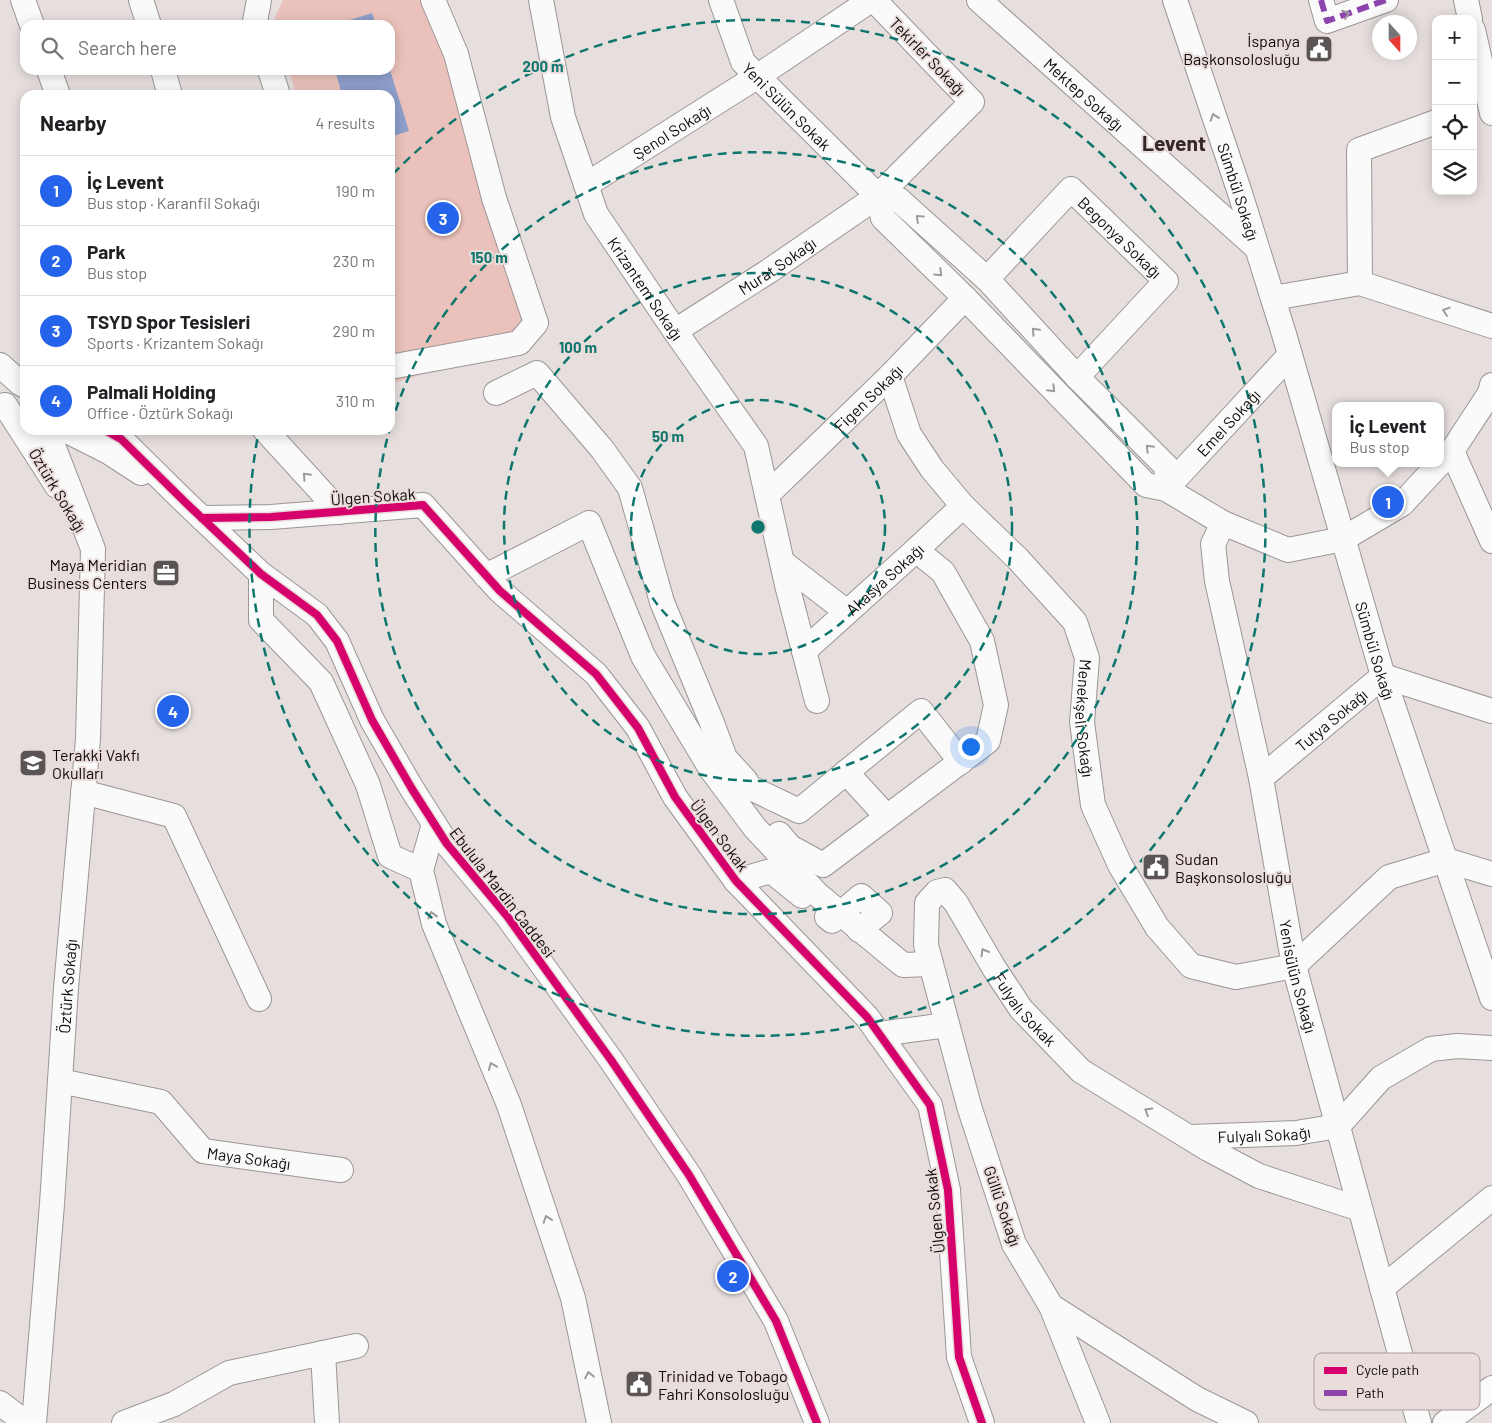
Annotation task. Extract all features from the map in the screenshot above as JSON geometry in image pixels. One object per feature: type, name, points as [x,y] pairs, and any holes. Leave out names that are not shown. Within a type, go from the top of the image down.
[{"type":"street","points":[[23,0],[30,20]]},
{"type":"street","points":[[141,0],[147,20]]},
{"type":"street","points":[[256,20],[259,0]]},
{"type":"street","points":[[395,366],[520,343],[536,323],[494,198],[456,54],[432,0]]},
{"type":"street","name":"Krizantem Sokağı","points":[[541,0],[563,117],[596,214],[756,446],[782,562],[817,701]]},
{"type":"street","name":"Yeni Sülün Sokak","points":[[721,0],[743,62],[878,196]]},
{"type":"street","name":"Tekirler Sokağı","points":[[758,76],[872,0],[972,102],[878,196]]},
{"type":"street","name":"Mektep Sokağı","points":[[979,0],[1256,246]]},
{"type":"street","name":"Sümbül Sokağı","points":[[1175,0],[1273,298],[1384,676],[1492,998]]},
{"type":"street","points":[[1321,0],[1327,21],[1386,0]]},
{"type":"street","points":[[1466,0],[1469,15]]},
{"type":"street","points":[[1477,52],[1487,106]]},
{"type":"street","points":[[50,75],[56,90]]},
{"type":"street","points":[[164,75],[168,90]]},
{"type":"street","points":[[272,75],[276,90]]},
{"type":"street","name":"Şenol Sokağı","points":[[586,185],[758,76]]},
{"type":"street","points":[[1360,283],[1359,150],[1432,123]]},
{"type":"street","name":"Begonya Sokağı","points":[[987,279],[1071,189],[1166,280],[1078,377]]},
{"type":"street","points":[[1166,489],[1167,466],[1078,377],[987,279],[898,199],[878,196],[883,218],[965,298],[1146,485],[1166,489],[1223,523],[1288,550],[1343,539],[1402,504],[1437,467]]},
{"type":"street","name":"Murat Sokağı","points":[[675,331],[769,271],[878,196]]},
{"type":"street","points":[[1273,298],[1360,283],[1492,326]]},
{"type":"street","name":"Figen Sokağı","points":[[767,495],[890,376],[965,298]]},
{"type":"street","name":"Emel Sokağı","points":[[1166,489],[1290,355]]},
{"type":"street","points":[[0,365],[12,396]]},
{"type":"street","points":[[496,393],[537,373],[602,449],[630,488],[662,602],[712,723],[724,758],[754,789]]},
{"type":"street","name":"Menekşeli Sokağı","points":[[890,376],[909,434],[932,469],[962,506],[1018,559],[1075,622],[1087,658],[1082,722],[1093,805],[1120,865],[1157,927],[1191,966],[1236,977],[1294,966]]},
{"type":"street","points":[[1492,385],[1490,393],[1444,459],[1492,541]]},
{"type":"street","name":"Öztürk Sokağı","points":[[12,396],[20,412]]},
{"type":"street","name":"Öztürk Sokağı","points":[[31,435],[56,485],[93,549]]},
{"type":"street","name":"Öztürk Sokağı","points":[[34,1423],[52,1204],[66,988],[88,739],[93,549],[48,435]]},
{"type":"street","points":[[270,435],[340,512]]},
{"type":"street","points":[[66,479],[68,459],[77,447],[98,437]]},
{"type":"street","name":"Ebulula Mardin Caddesi","points":[[98,437],[121,439],[261,574],[317,615],[337,641],[372,720],[447,844],[507,916],[588,1028],[689,1175],[776,1321],[817,1423]]},
{"type":"street","name":"Ülgen Sokak","points":[[194,510],[271,517],[423,505],[500,591],[596,674],[638,728],[675,797],[736,881],[867,1016],[930,1105],[948,1190],[959,1357],[982,1423]]},
{"type":"street","name":"Akasya Sokağı","points":[[804,651],[962,506]]},
{"type":"street","points":[[486,576],[589,523],[643,656],[710,769],[755,828],[817,894],[840,913]]},
{"type":"street","name":"Yenisülün Sokağı","points":[[1223,523],[1213,544],[1217,582],[1261,778],[1294,966],[1400,1353]]},
{"type":"street","points":[[732,779],[790,848],[823,865],[988,741],[996,705],[982,641],[943,572],[916,550]]},
{"type":"street","points":[[782,562],[847,612]]},
{"type":"street","points":[[261,574],[261,620],[321,682],[368,785],[390,856],[421,870]]},
{"type":"street","name":"Tutya Sokağı","points":[[1261,778],[1384,676],[1492,711]]},
{"type":"street","points":[[710,769],[800,811],[921,710],[961,762]]},
{"type":"street","points":[[710,769],[712,723]]},
{"type":"street","points":[[846,772],[887,818]]},
{"type":"street","points":[[83,792],[174,816],[259,999]]},
{"type":"street","points":[[434,824],[421,870],[434,924],[509,1105],[573,1298],[599,1423]]},
{"type":"street","points":[[1294,966],[1389,877],[1446,860],[1492,874]]},
{"type":"street","points":[[736,881],[771,871],[832,921],[861,896],[880,913],[860,930],[903,965],[928,954]]},
{"type":"street","name":"Fulyalı Sokak","points":[[928,954],[927,903],[937,892],[945,890],[956,903],[994,968],[1021,1008],[1081,1071],[1190,1136]]},
{"type":"street","name":"Güllü Sokağı","points":[[928,954],[969,1106],[1014,1244],[1050,1306],[1197,1399],[1246,1423]]},
{"type":"street","points":[[879,1034],[948,1025]]},
{"type":"street","points":[[1338,1126],[1381,1078],[1431,1049],[1457,1046],[1492,1048]]},
{"type":"street","name":"Maya Sokağı","points":[[60,1081],[161,1102],[203,1151],[341,1170]]},
{"type":"street","name":"Fulyalı Sokağı","points":[[1190,1136],[1296,1132],[1338,1126]]},
{"type":"street","name":"Fulyalı Sokağı","points":[[1190,1136],[1259,1176],[1360,1209]]},
{"type":"street","points":[[1382,1288],[1492,1198]]},
{"type":"street","points":[[1050,1306],[1098,1423]]},
{"type":"street","points":[[124,1423],[174,1404],[229,1373],[356,1346]]},
{"type":"street","points":[[323,1353],[327,1423]]},
{"type":"street","points":[[1480,1397],[1492,1388]]},
{"type":"street","points":[[0,1403],[26,1423]]},
{"type":"street","name":"Yenisülün Sokağı","points":[[1415,1410],[1419,1423]]},
{"type":"street","points":[[1445,1423],[1462,1410]]},
{"type":"shaded area","points":[[283,0],[422,0],[453,75],[535,340],[395,382],[395,90],[295,90],[290,75],[395,75],[395,20],[276,20],[275,17]]},
{"type":"water","points":[[372,13],[374,20],[350,20]]},
{"type":"water","points":[[336,75],[392,75],[409,131],[395,135],[395,90],[341,90]]},
{"type":"marked path","points":[[1321,0],[1327,21],[1386,0]]},
{"type":"cycle path","points":[[114,435],[121,439],[261,574],[317,615],[337,641],[372,720],[447,844],[507,916],[611,1060],[689,1175],[776,1321],[817,1423]]},
{"type":"cycle path","points":[[202,518],[271,517],[423,505],[500,591],[596,674],[638,728],[675,797],[736,881],[867,1017],[930,1105],[948,1190],[959,1357],[982,1423]]},
{"type":"place","name":"İspanya Başkonsolosluğu","points":[[1319,49]]},
{"type":"place","name":"TSYD Spor Tesisleri","points":[[443,218]]},
{"type":"place","name":"İç Levent","points":[[1388,502]]},
{"type":"place","name":"Maya Meridian Business Centers","points":[[166,573]]},
{"type":"place","name":"Palmali Holding","points":[[173,711]]},
{"type":"place","name":"Terakki Vakfı Okulları","points":[[33,763]]},
{"type":"place","name":"Sudan Başkonsolosluğu","points":[[1156,867]]},
{"type":"place","name":"Park","points":[[733,1276]]},
{"type":"place","name":"Trinidad ve Tobago Fahri Konsolosluğu","points":[[639,1384]]},
{"type":"district","name":"Levent","points":[[1174,142]]}]
